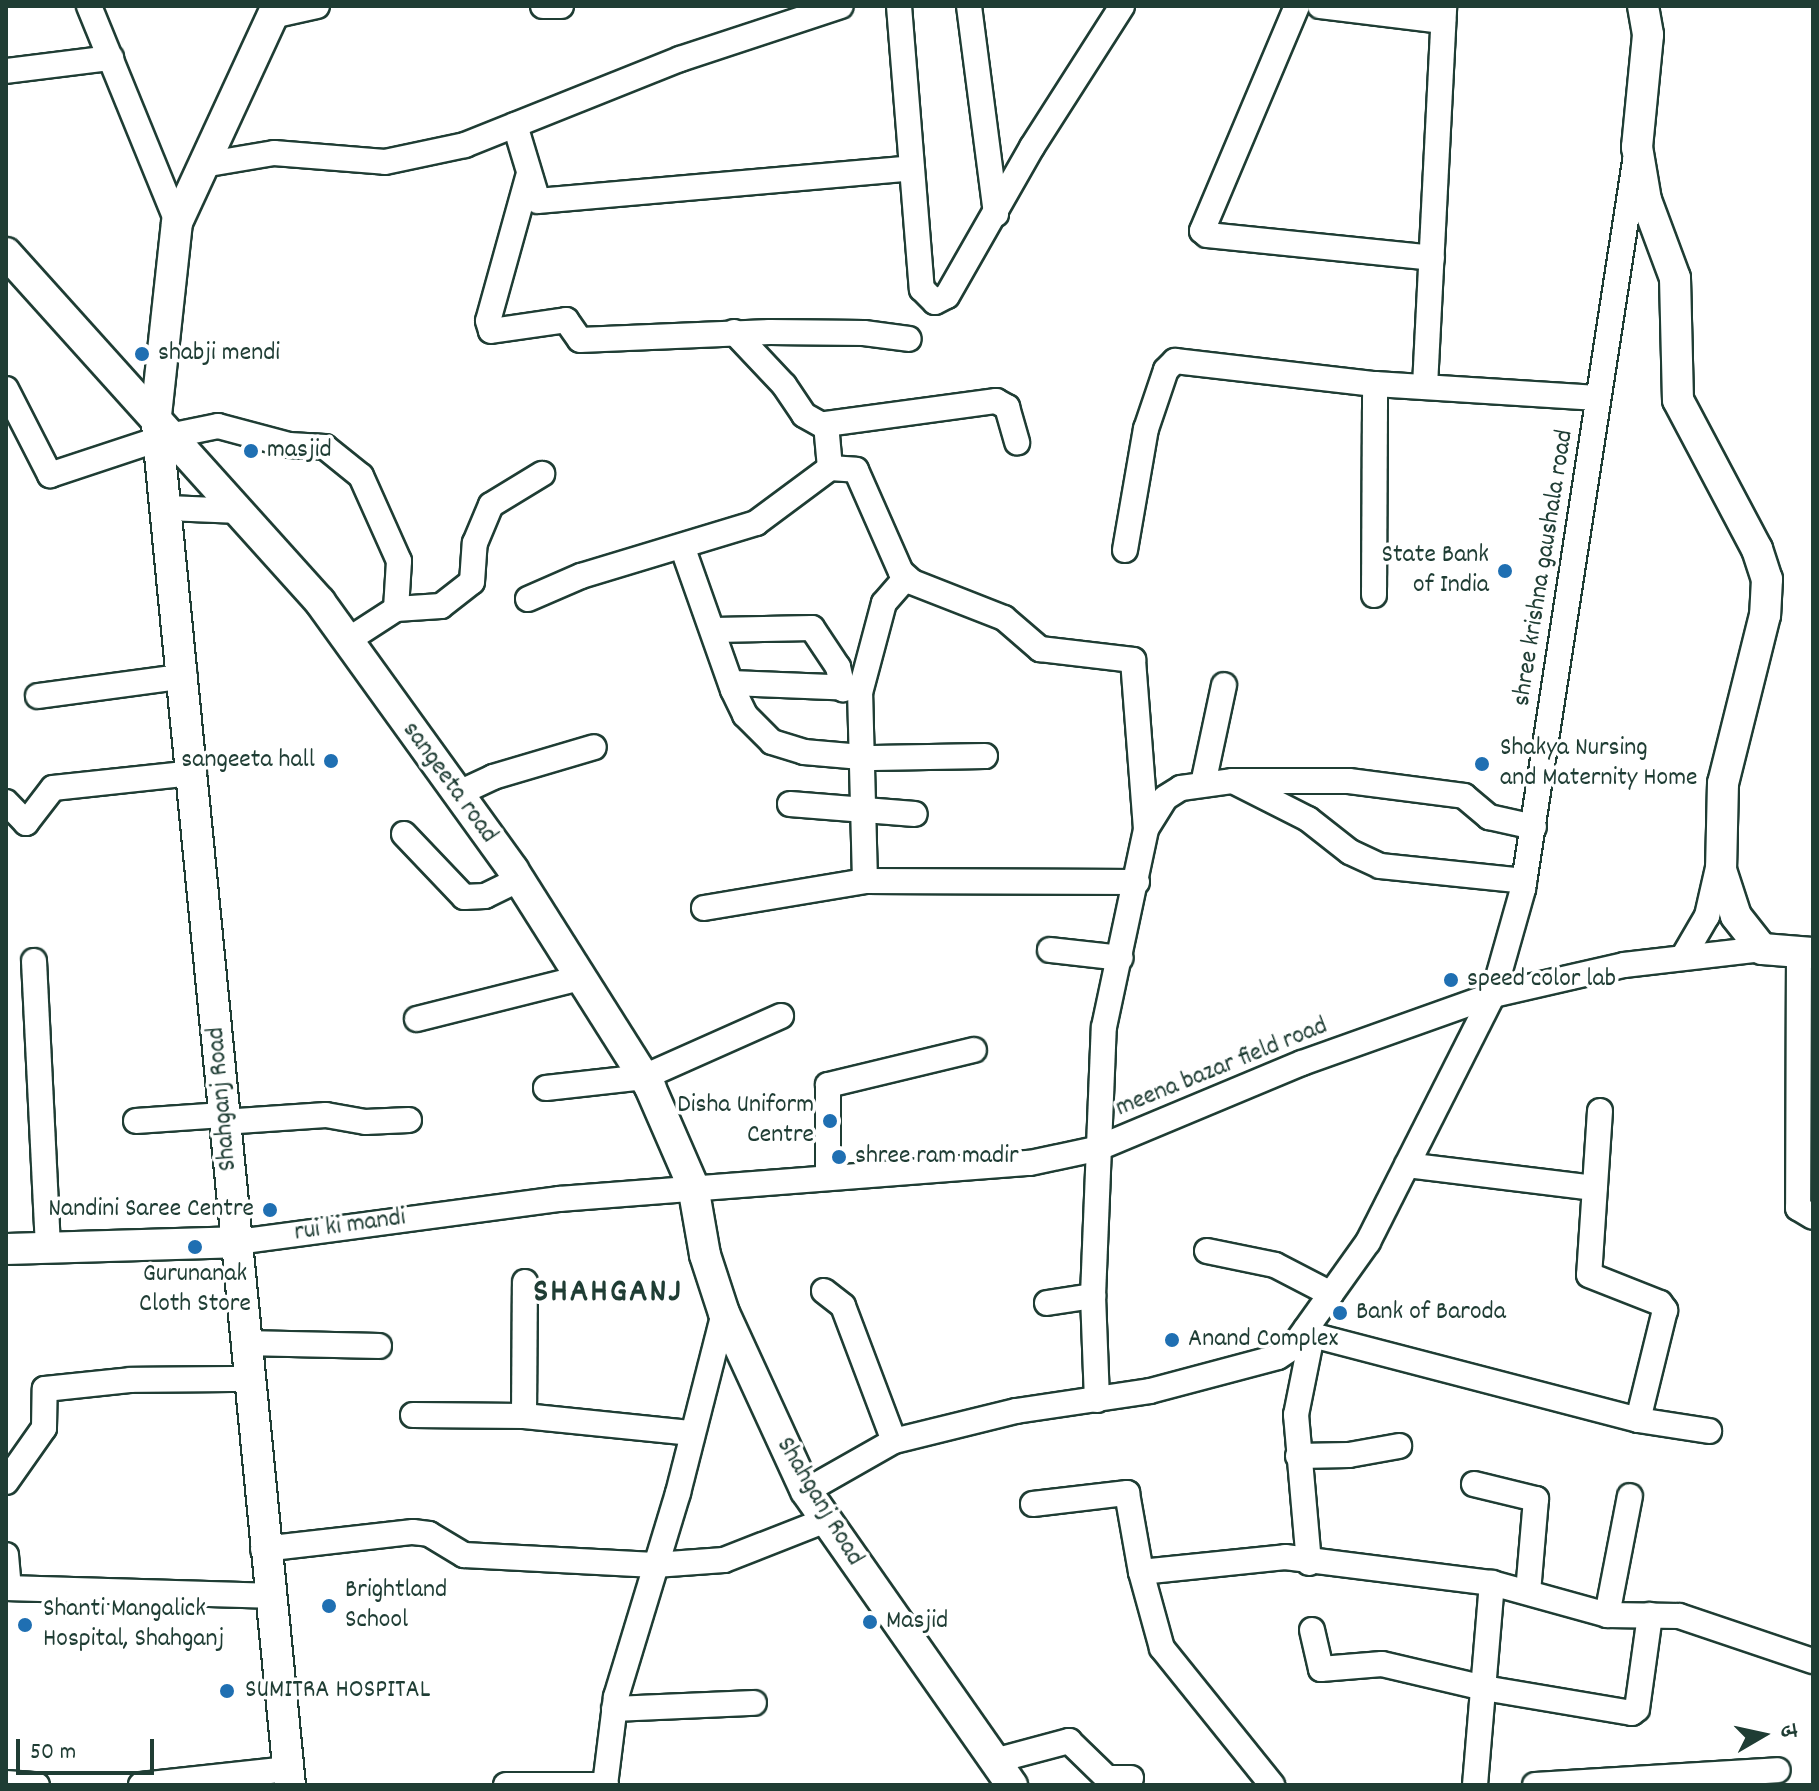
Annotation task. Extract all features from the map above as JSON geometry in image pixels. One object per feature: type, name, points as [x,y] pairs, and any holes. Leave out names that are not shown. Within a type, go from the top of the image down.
[{"type":"main road","points":[[1664,6],[1646,21],[1637,147],[1646,200],[1675,278],[1681,410],[1757,549],[1767,579],[1765,615],[1723,783],[1720,858],[1736,916],[1762,949],[1806,952]]},
{"type":"main road","name":"Shahganj Road","points":[[275,11],[177,222],[163,429],[167,508],[194,773],[263,1549],[289,1777]]},
{"type":"main road","name":"sangeeta road","points":[[6,253],[240,511],[348,640],[518,880],[644,1077],[693,1186]]},
{"type":"main road","name":"Shahganj Road","points":[[693,1186],[705,1255],[724,1313],[806,1491],[1003,1778]]},
{"type":"main road","name":"rui ki mandi","points":[[6,1249],[237,1242]]},
{"type":"street","points":[[89,6],[177,222]]},
{"type":"street","points":[[275,11],[317,6]]},
{"type":"street","points":[[543,6],[561,6]]},
{"type":"street","points":[[899,6],[922,289],[929,300],[945,299],[1032,147],[1122,6]]},
{"type":"street","points":[[969,6],[996,214]]},
{"type":"street","points":[[1297,6],[1201,227],[1204,234],[1432,258]]},
{"type":"street","points":[[1320,6],[1444,14],[1425,386]]},
{"type":"street","points":[[203,165],[274,153],[405,160],[465,145],[680,59],[832,7]]},
{"type":"street","points":[[6,71],[111,58]]},
{"type":"street","points":[[515,125],[528,177],[538,201],[912,168]]},
{"type":"street","name":"shree krishna gaushala road","points":[[1309,1332],[1331,1294],[1368,1242],[1493,995],[1524,881],[1534,827],[1637,147]]},
{"type":"street","points":[[528,177],[488,321],[491,331],[566,320],[580,340],[734,332],[864,333],[909,339]]},
{"type":"street","points":[[734,332],[784,385],[804,415],[824,426],[996,401],[1007,407],[1017,443]]},
{"type":"street","points":[[1125,550],[1146,429],[1171,363],[1375,384],[1598,398]]},
{"type":"street","points":[[1374,595],[1375,384]]},
{"type":"street","points":[[6,389],[53,476],[163,429],[218,426],[332,451],[364,480],[397,555],[396,609]]},
{"type":"street","points":[[824,426],[830,468]]},
{"type":"street","points":[[528,599],[581,576],[756,523],[830,468],[856,470],[906,578],[1004,618],[1040,649],[1133,660],[1146,829],[1104,1027],[1096,1149],[1093,1296],[1097,1400]]},
{"type":"street","points":[[348,640],[396,609],[441,606],[472,582],[475,543],[491,505],[542,474]]},
{"type":"street","points":[[167,508],[240,511]]},
{"type":"street","points":[[682,546],[745,715],[772,742],[804,752],[861,756],[985,756]]},
{"type":"street","points":[[852,688],[884,603],[906,578]]},
{"type":"street","points":[[715,630],[812,628],[852,688],[861,756],[865,881]]},
{"type":"street","points":[[38,696],[185,676]]},
{"type":"street","points":[[731,683],[852,688]]},
{"type":"street","points":[[1203,784],[1224,685]]},
{"type":"street","points":[[457,794],[493,777],[594,747]]},
{"type":"street","points":[[6,802],[26,823],[53,788],[194,773]]},
{"type":"street","points":[[1146,829],[1165,798],[1203,784],[1232,781],[1349,781],[1464,796],[1489,817],[1534,827]]},
{"type":"street","points":[[1232,781],[1308,819],[1350,852],[1380,866],[1524,881]]},
{"type":"street","points":[[790,804],[915,814]]},
{"type":"street","points":[[404,834],[464,897],[477,898],[518,880]]},
{"type":"street","points":[[1683,957],[1707,916],[1720,858]]},
{"type":"street","points":[[704,908],[865,881],[1137,882]]},
{"type":"street","name":"meena bazar field road","points":[[693,1186],[828,1176],[953,1172],[1096,1149],[1302,1063],[1493,995],[1583,972],[1762,949]]},
{"type":"street","points":[[1050,950],[1121,958]]},
{"type":"street","points":[[1806,952],[1805,1126],[1798,1208],[1813,1217]]},
{"type":"street","points":[[34,961],[48,1247]]},
{"type":"street","points":[[417,1019],[580,978]]},
{"type":"street","points":[[546,1088],[644,1077],[781,1016]]},
{"type":"street","points":[[828,1176],[828,1085],[974,1050]]},
{"type":"street","points":[[1600,1111],[1589,1275],[1660,1303],[1665,1310],[1638,1420]]},
{"type":"street","points":[[136,1121],[341,1115],[365,1122],[409,1120]]},
{"type":"street","points":[[1407,1165],[1595,1188]]},
{"type":"street","name":"rui ki mandi","points":[[237,1242],[501,1205],[693,1186]]},
{"type":"street","points":[[1207,1251],[1275,1265],[1331,1294]]},
{"type":"street","points":[[524,1416],[525,1282]]},
{"type":"street","points":[[824,1291],[843,1306],[894,1441]]},
{"type":"street","points":[[1047,1303],[1093,1296]]},
{"type":"street","points":[[506,1785],[605,1785],[614,1709],[724,1313]]},
{"type":"street","points":[[1309,1332],[1638,1420],[1709,1431]]},
{"type":"street","points":[[806,1491],[894,1441],[1016,1411],[1097,1400],[1278,1357],[1309,1332]]},
{"type":"street","points":[[1309,1332],[1296,1415],[1309,1563]]},
{"type":"street","points":[[245,1343],[379,1346]]},
{"type":"street","points":[[6,1482],[44,1428],[45,1389],[130,1380],[248,1379]]},
{"type":"street","points":[[413,1415],[524,1416],[692,1433]]},
{"type":"street","points":[[1298,1456],[1349,1455],[1399,1446]]},
{"type":"street","points":[[1474,1484],[1531,1496],[1538,1503],[1528,1592]]},
{"type":"street","points":[[1033,1504],[1124,1491],[1141,1572],[1166,1654],[1272,1785]]},
{"type":"street","points":[[1607,1615],[1630,1496]]},
{"type":"street","points":[[263,1549],[413,1532],[429,1534],[464,1555],[655,1565],[724,1560],[826,1520]]},
{"type":"street","points":[[6,1555],[8,1588],[268,1596]]},
{"type":"street","points":[[1141,1572],[1258,1558],[1492,1583],[1607,1615],[1679,1616],[1813,1661]]},
{"type":"street","points":[[1475,1785],[1492,1583]]},
{"type":"street","points":[[1312,1630],[1321,1669],[1382,1664],[1484,1688],[1635,1712],[1650,1615]]},
{"type":"street","points":[[614,1709],[754,1703]]},
{"type":"street","points":[[1003,1778],[1069,1741],[1107,1778],[1131,1778]]},
{"type":"street","points":[[1535,1785],[1778,1770]]},
{"type":"street","points":[[141,1785],[289,1777]]},
{"type":"street","points":[[6,1783],[37,1785]]},
{"type":"place","name":"shabji mendi","points":[[142,354]]},
{"type":"place","name":"masjid","points":[[251,451]]},
{"type":"place","name":"State Bank of India","points":[[1505,571]]},
{"type":"place","name":"sangeeta hall","points":[[331,761]]},
{"type":"place","name":"Shakya Nursing and Maternity Home","points":[[1482,764]]},
{"type":"place","name":"speed color lab","points":[[1451,980]]},
{"type":"place","name":"Disha Uniform Centre","points":[[830,1121]]},
{"type":"place","name":"shree ram madir","points":[[839,1157]]},
{"type":"place","name":"Nandini Saree Centre","points":[[270,1210]]},
{"type":"place","name":"Gurunanak Cloth Store","points":[[195,1247]]},
{"type":"place","name":"Bank of Baroda","points":[[1340,1313]]},
{"type":"place","name":"Anand Complex","points":[[1172,1340]]},
{"type":"place","name":"Brightland School","points":[[329,1606]]},
{"type":"place","name":"Masjid","points":[[870,1622]]},
{"type":"place","name":"Shanti Mangalick Hospital, Shahganj","points":[[25,1625]]},
{"type":"place","name":"SUMITRA HOSPITAL","points":[[227,1691]]},
{"type":"district","name":"SHAHGANJ","points":[[608,1294]]}]
